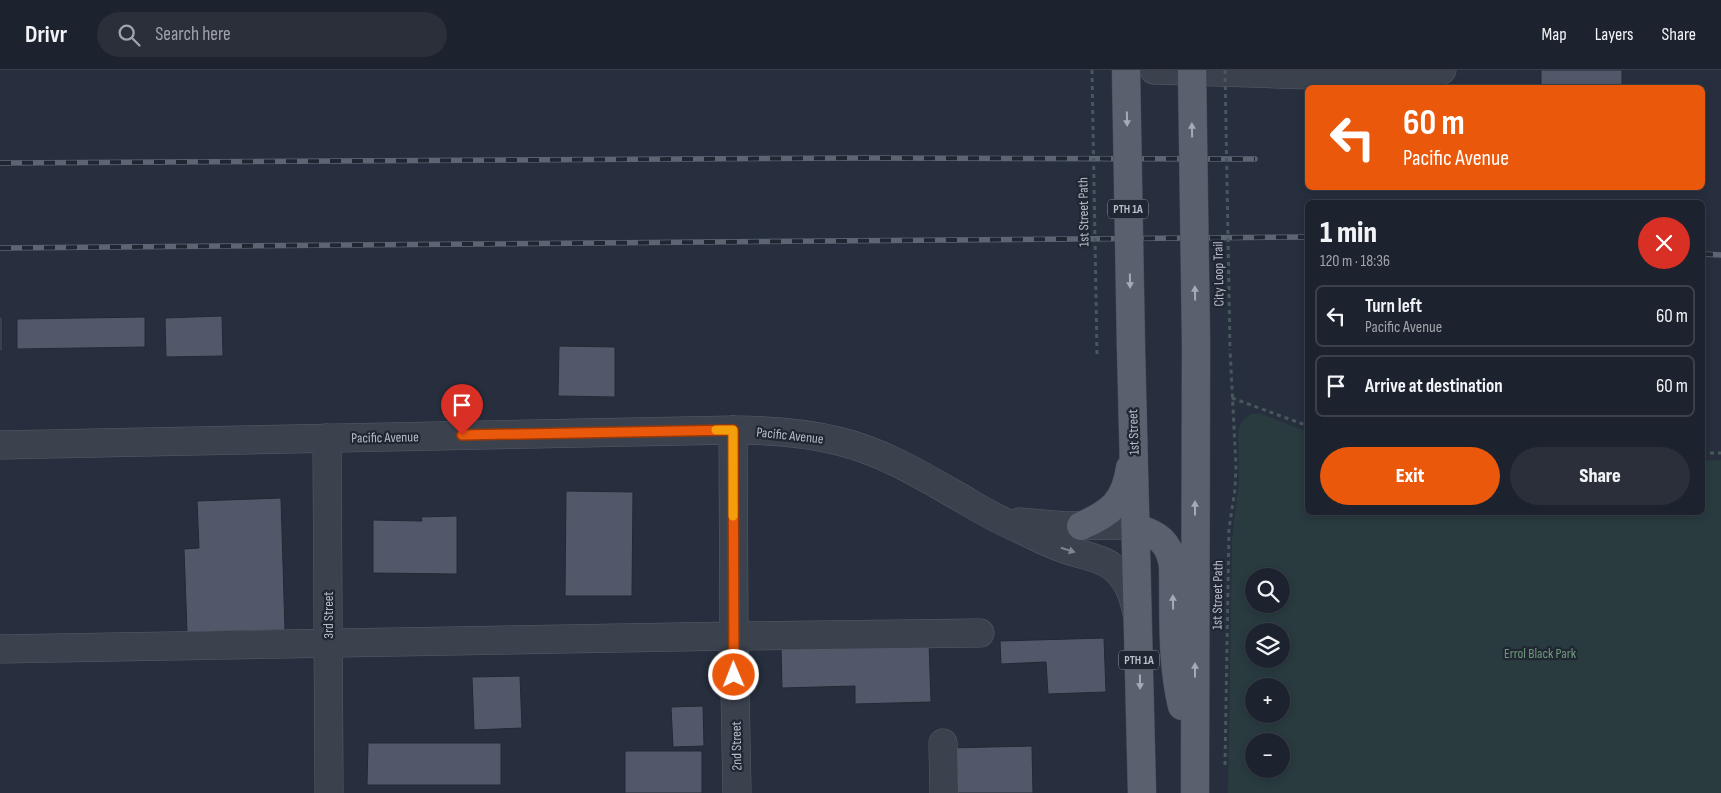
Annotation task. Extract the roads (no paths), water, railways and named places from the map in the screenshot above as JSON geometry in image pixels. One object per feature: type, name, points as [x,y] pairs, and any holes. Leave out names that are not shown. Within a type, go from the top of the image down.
[{"type":"main road","name":"1st Street","points":[[1126,70],[1142,793]]},
{"type":"main road","points":[[1192,70],[1196,342],[1195,791]]},
{"type":"main road","points":[[1081,526],[1099,518],[1113,508],[1118,501],[1128,477],[1134,444]]},
{"type":"main road","points":[[1136,528],[1149,531],[1158,537],[1171,552],[1176,680],[1188,740],[1195,791]]},
{"type":"street","points":[[1154,70],[1407,78],[1442,70]]},
{"type":"street","name":"Pacific Avenue","points":[[0,445],[733,430],[778,430],[805,434],[839,441],[876,452],[929,479],[992,516],[1052,545],[1095,558],[1110,566],[1120,575],[1130,590],[1139,623]]},
{"type":"street","name":"2nd Street","points":[[733,430],[737,793]]},
{"type":"street","name":"3rd Street","points":[[327,438],[329,793]]},
{"type":"street","name":"Pacific Avenue","points":[[992,516],[1024,523],[1066,526],[1122,525],[1136,528]]},
{"type":"street","points":[[0,649],[980,633]]},
{"type":"street","points":[[943,743],[944,793]]},
{"type":"railway","points":[[0,163],[863,158],[1255,159]]},
{"type":"railway","points":[[0,248],[1305,237]]},
{"type":"railway","points":[[1705,254],[1721,255]]},
{"type":"park label","name":"Errol Black Park","points":[[1540,653]]}]
